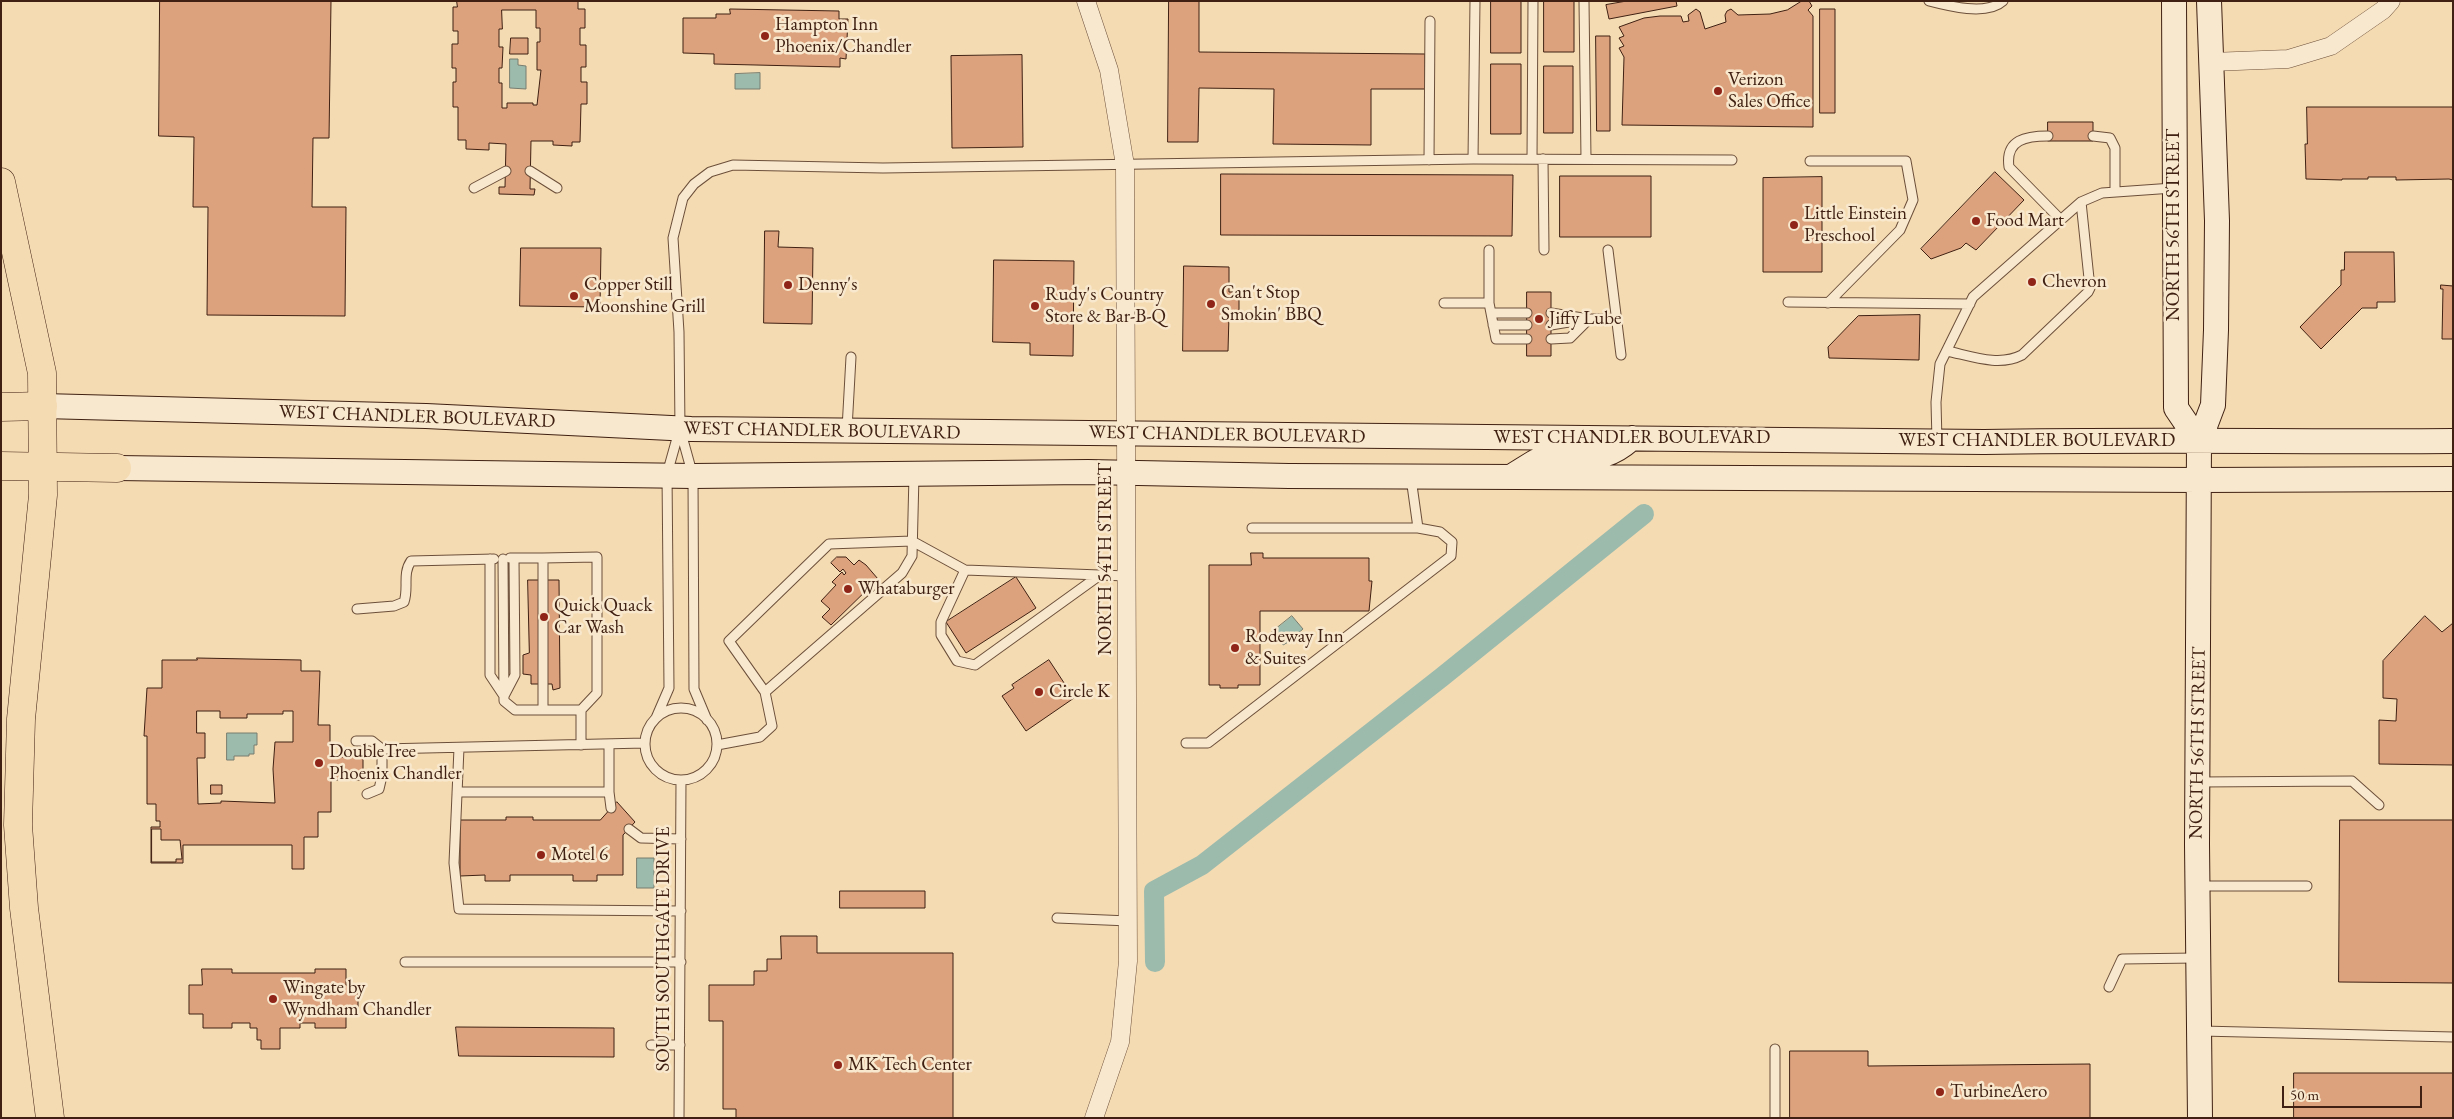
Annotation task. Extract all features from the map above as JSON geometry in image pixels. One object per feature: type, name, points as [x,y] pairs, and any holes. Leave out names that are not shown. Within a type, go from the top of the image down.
[{"type":"main road","name":"NORTH 56TH STREET","points":[[2174,1],[2176,408],[2199,442]]},
{"type":"main road","name":"NORTH 56TH STREET","points":[[2200,1118],[2198,1037],[2199,442],[2213,405],[2217,221],[2209,1]]},
{"type":"main road","points":[[1,182],[42,373],[43,496],[21,719],[18,826],[24,908],[50,1118]]},
{"type":"main road","name":"WEST CHANDLER BOULEVARD","points":[[1,407],[43,406],[426,416],[680,429],[1126,435],[1937,441],[2145,439],[2199,442],[2453,441]]},
{"type":"main road","points":[[1510,477],[1549,456],[1606,456],[1618,451],[1632,438]]},
{"type":"main road","name":"WEST CHANDLER BOULEVARD","points":[[1,466],[667,474],[693,476],[1127,473],[1510,477],[2200,480],[2453,479]]},
{"type":"street","name":"NORTH 54TH STREET","points":[[1086,1],[1109,70],[1125,164],[1128,961],[1120,1042],[1094,1118]]},
{"type":"street","points":[[2211,62],[2288,59],[2331,46],[2383,10],[2391,1]]},
{"type":"lane","points":[[1473,159],[1475,1]]},
{"type":"lane","points":[[1532,159],[1533,1]]},
{"type":"lane","points":[[1584,1],[1586,159]]},
{"type":"lane","points":[[1929,1],[1959,9],[1998,6],[2003,1]]},
{"type":"lane","points":[[1430,21],[1430,160]]},
{"type":"lane","points":[[2048,136],[2031,136],[2020,140],[2012,147],[2008,157],[2009,167],[2060,220]]},
{"type":"lane","points":[[2093,136],[2110,138],[2115,148],[2116,192]]},
{"type":"lane","points":[[680,429],[667,474],[669,688],[656,718],[647,732],[645,743],[649,761],[655,769],[671,779],[681,780],[704,772],[710,765],[717,744],[715,732],[707,720],[694,689],[693,476],[680,429],[679,332],[673,238],[683,198],[694,184],[710,172],[733,166],[883,168],[1473,159],[1732,160]]},
{"type":"lane","points":[[1543,159],[1544,250]]},
{"type":"lane","points":[[1810,161],[1906,161],[1913,200],[1900,230],[1828,303]]},
{"type":"lane","points":[[474,188],[506,171]]},
{"type":"lane","points":[[530,171],[557,188]]},
{"type":"lane","points":[[1937,441],[1936,402],[1940,364],[1973,298],[2081,202],[2102,193],[2174,188]]},
{"type":"lane","points":[[1947,351],[1987,359],[2014,359],[2022,355],[2088,292],[2090,288],[2088,260],[2081,202]]},
{"type":"lane","points":[[1488,250],[1489,303],[1496,338],[1527,338]]},
{"type":"lane","points":[[1608,250],[1621,355]]},
{"type":"lane","points":[[1788,302],[1970,304]]},
{"type":"lane","points":[[1444,303],[1489,303]]},
{"type":"lane","points":[[1491,313],[1527,313]]},
{"type":"lane","points":[[1551,313],[1589,319],[1617,319]]},
{"type":"lane","points":[[1551,325],[1589,319]]},
{"type":"lane","points":[[1551,338],[1570,338],[1589,319]]},
{"type":"lane","points":[[1493,324],[1527,324]]},
{"type":"lane","points":[[847,431],[851,357]]},
{"type":"lane","points":[[766,692],[902,573],[912,556],[914,475]]},
{"type":"lane","points":[[1411,476],[1418,528]]},
{"type":"lane","points":[[1186,743],[1208,743],[1451,556],[1452,542],[1440,532],[1418,528],[1252,528]]},
{"type":"lane","points":[[717,744],[760,737],[772,726],[766,692],[729,640],[829,544],[912,541],[965,570],[1127,576]]},
{"type":"lane","points":[[357,609],[394,606],[404,602],[406,595],[406,567],[411,560],[597,557],[597,692],[581,710],[581,745]]},
{"type":"lane","points":[[504,696],[515,675],[514,558]]},
{"type":"lane","points":[[543,558],[543,710]]},
{"type":"lane","points":[[490,559],[490,675],[504,696]]},
{"type":"lane","points":[[503,559],[504,701],[515,710],[581,710]]},
{"type":"lane","points":[[965,570],[941,622],[941,635],[957,661],[975,665],[1100,575]]},
{"type":"lane","points":[[656,718],[670,710],[682,708],[696,712],[707,720]]},
{"type":"lane","points":[[356,741],[372,741],[382,749],[645,743]]},
{"type":"lane","points":[[609,744],[611,808]]},
{"type":"lane","points":[[458,748],[454,863],[459,909],[681,911]]},
{"type":"lane","points":[[367,794],[379,789],[382,776],[382,749]]},
{"type":"lane","name":"SOUTH SOUTHGATE DRIVE","points":[[679,1118],[681,780]]},
{"type":"lane","points":[[2198,782],[2352,781],[2379,805]]},
{"type":"lane","points":[[457,792],[609,792]]},
{"type":"lane","points":[[629,829],[641,838],[681,839]]},
{"type":"lane","points":[[2198,886],[2306,886]]},
{"type":"lane","points":[[1057,918],[1129,921]]},
{"type":"lane","points":[[2109,987],[2122,959],[2198,958]]},
{"type":"lane","points":[[405,962],[681,962]]},
{"type":"lane","points":[[2198,1037],[2453,1037]]},
{"type":"lane","points":[[651,1045],[680,1045]]},
{"type":"lane","points":[[1775,1049],[1775,1118]]},
{"type":"shaded area","points":[[510,59],[518,59],[518,65],[526,66],[526,89],[510,88]]},
{"type":"shaded area","points":[[760,73],[760,89],[735,89],[735,74]]},
{"type":"shaded area","points":[[1292,616],[1303,629],[1296,635],[1297,637],[1283,645],[1272,632]]},
{"type":"shaded area","points":[[227,733],[257,733],[257,745],[254,745],[254,754],[234,756],[234,760],[227,760]]},
{"type":"shaded area","points":[[637,858],[654,858],[654,888],[637,888]]},
{"type":"building","points":[[160,1],[331,1],[329,138],[313,138],[312,207],[346,207],[345,316],[207,315],[208,207],[193,207],[194,137],[159,136]]},
{"type":"building","points":[[457,1],[578,1],[578,9],[585,9],[585,28],[580,28],[580,45],[586,45],[586,67],[581,67],[581,82],[587,82],[587,104],[581,104],[580,142],[572,142],[572,146],[553,145],[553,141],[531,141],[530,189],[535,189],[534,195],[499,194],[499,187],[505,187],[506,144],[489,143],[489,150],[466,149],[466,140],[458,140],[458,107],[453,107],[453,82],[456,82],[456,68],[452,68],[452,44],[458,44],[458,31],[453,31],[453,7],[457,7]],"holes":[[[502,10],[536,10],[536,28],[540,28],[540,42],[537,42],[537,70],[541,70],[537,105],[533,105],[533,103],[507,103],[507,108],[502,108],[502,83],[499,83],[499,68],[502,68],[503,47],[499,47],[499,29],[502,29]]]},
{"type":"building","points":[[1169,1],[1199,1],[1199,52],[1425,54],[1425,89],[1371,89],[1371,145],[1273,144],[1274,89],[1199,88],[1198,142],[1168,142]]},
{"type":"building","points":[[1491,1],[1521,1],[1521,53],[1491,53]]},
{"type":"building","points":[[1544,1],[1574,1],[1574,52],[1544,52]]},
{"type":"building","points":[[1627,1],[1676,1],[1677,6],[1609,19],[1606,5]]},
{"type":"building","name":"Verizon Sales Office","points":[[1802,1],[1809,1],[1812,6],[1808,10],[1813,16],[1813,127],[1622,125],[1624,57],[1619,48],[1624,46],[1619,38],[1624,36],[1619,27],[1644,18],[1660,16],[1681,16],[1683,22],[1689,21],[1688,15],[1696,9],[1700,12],[1705,29],[1726,22],[1725,15],[1731,9],[1738,15],[1770,14],[1787,10]]},
{"type":"building","name":"Hampton Inn Phoenix/Chandler","points":[[730,9],[839,11],[839,19],[848,19],[846,59],[840,58],[840,67],[714,64],[714,54],[683,53],[683,18],[716,18],[716,14],[730,14]]},
{"type":"building","points":[[1820,9],[1835,9],[1835,113],[1820,113]]},
{"type":"building","points":[[1596,36],[1610,36],[1610,131],[1597,131]]},
{"type":"building","points":[[511,38],[528,38],[528,54],[510,54]]},
{"type":"building","points":[[1022,55],[1023,147],[952,148],[951,56]]},
{"type":"building","points":[[1491,64],[1521,64],[1521,134],[1491,134]]},
{"type":"building","points":[[1544,66],[1573,66],[1573,133],[1544,133]]},
{"type":"building","points":[[2307,107],[2453,107],[2453,180],[2396,180],[2396,177],[2368,177],[2368,179],[2342,180],[2306,179]]},
{"type":"building","points":[[2048,122],[2093,122],[2093,141],[2048,141]]},
{"type":"building","name":"Food Mart","points":[[1995,172],[2024,200],[1976,250],[1966,243],[1961,248],[1931,259],[1921,249]]},
{"type":"building","points":[[1221,174],[1513,175],[1512,236],[1221,235]]},
{"type":"building","points":[[1560,176],[1651,176],[1651,237],[1560,237]]},
{"type":"building","points":[[1822,177],[1822,272],[1763,272],[1763,178]]},
{"type":"building","name":"Denny's","points":[[765,231],[779,231],[778,247],[813,248],[812,324],[764,323]]},
{"type":"building","points":[[521,248],[601,248],[600,307],[520,306]]},
{"type":"building","points":[[2345,252],[2394,252],[2395,302],[2377,302],[2377,308],[2362,308],[2321,349],[2300,327],[2341,285],[2341,270],[2344,270]]},
{"type":"building","points":[[994,260],[1074,261],[1073,356],[1030,355],[1030,343],[993,342]]},
{"type":"building","name":"Can't Stop Smokin' BBQ","points":[[1184,266],[1229,267],[1229,292],[1239,292],[1239,315],[1229,315],[1228,351],[1183,351]]},
{"type":"building","points":[[2441,285],[2453,286],[2453,339],[2442,339],[2443,289],[2441,289]]},
{"type":"building","name":"Jiffy Lube","points":[[1527,292],[1551,292],[1551,356],[1527,356]]},
{"type":"building","points":[[1920,315],[1919,360],[1829,358],[1828,347],[1858,316]]},
{"type":"building","name":"Rodeway Inn & Suites","points":[[1251,553],[1263,553],[1263,558],[1369,558],[1369,581],[1372,581],[1369,611],[1260,611],[1260,685],[1238,685],[1238,688],[1220,688],[1220,685],[1209,685],[1209,565],[1251,565]]},
{"type":"building","points":[[837,557],[846,557],[854,565],[859,560],[878,579],[831,625],[822,617],[830,609],[821,601],[836,585],[832,582],[842,572],[844,575],[846,573],[843,569],[840,572],[831,563]]},
{"type":"building","points":[[1016,577],[1036,608],[966,653],[946,622]]},
{"type":"building","name":"Quick Quack Car Wash","points":[[528,580],[559,580],[560,688],[553,690],[552,684],[531,684],[531,675],[523,674],[523,655],[529,653]]},
{"type":"building","points":[[2425,616],[2442,632],[2453,623],[2453,765],[2379,764],[2379,720],[2396,721],[2397,699],[2383,698],[2383,661]]},
{"type":"building","name":"DoubleTree Phoenix Chandler","points":[[197,658],[301,660],[301,671],[320,671],[318,725],[330,725],[330,757],[363,757],[363,780],[331,780],[331,812],[318,812],[318,837],[304,837],[304,869],[292,869],[292,845],[183,845],[183,863],[151,863],[151,827],[160,827],[160,821],[156,821],[156,804],[147,804],[147,736],[144,736],[147,688],[162,688],[162,660],[197,660]],"holes":[[[197,711],[220,711],[220,718],[247,718],[247,714],[283,714],[283,711],[293,711],[293,742],[275,742],[273,769],[275,803],[221,801],[221,803],[198,804],[197,758],[205,758],[205,733],[197,733]],[[152,829],[161,829],[161,840],[180,840],[182,859],[176,859],[176,862],[152,862]]]},
{"type":"building","name":"Circle K","points":[[1049,660],[1074,698],[1026,731],[1002,696],[1014,688],[1012,685]]},
{"type":"building","points":[[211,785],[222,785],[222,794],[211,794]]},
{"type":"building","name":"Motel 6","points":[[617,802],[635,822],[623,835],[623,875],[597,875],[597,881],[573,881],[573,875],[510,875],[510,881],[485,881],[485,875],[460,876],[460,820],[506,820],[506,817],[533,817],[533,820],[600,820]]},
{"type":"building","points":[[2340,820],[2453,820],[2453,983],[2339,982]]},
{"type":"building","points":[[840,891],[925,891],[925,908],[840,908]]},
{"type":"building","name":"MK Tech Center","points":[[781,936],[817,936],[817,953],[953,953],[953,1118],[736,1118],[736,1109],[723,1109],[723,1021],[709,1021],[709,985],[754,985],[754,971],[767,971],[767,959],[781,959]]},
{"type":"building","name":"Wingate by Wyndham Chandler","points":[[202,969],[232,969],[232,973],[315,973],[315,969],[346,969],[346,985],[358,985],[358,1014],[346,1014],[346,1028],[315,1028],[315,1023],[300,1023],[300,1028],[280,1028],[280,1049],[261,1049],[261,1040],[257,1040],[257,1028],[250,1028],[250,1023],[232,1023],[232,1028],[203,1028],[203,1014],[189,1014],[189,985],[202,985]]},
{"type":"building","points":[[456,1027],[614,1028],[614,1057],[459,1056]]},
{"type":"building","name":"TurbineAero","points":[[1790,1051],[1868,1051],[1868,1066],[2090,1064],[2090,1118],[1790,1118]]},
{"type":"building","points":[[2294,1073],[2453,1073],[2453,1118],[2294,1118]]},
{"type":"waterway","points":[[1155,962],[1154,891],[1202,865],[1442,677],[1644,514]]},
{"type":"place","name":"Hampton Inn Phoenix/Chandler","points":[[765,36]]},
{"type":"place","name":"Verizon Sales Office","points":[[1718,91]]},
{"type":"place","name":"Food Mart","points":[[1976,221]]},
{"type":"place","name":"Little Einstein Preschool","points":[[1794,225]]},
{"type":"place","name":"Chevron","points":[[2032,282]]},
{"type":"place","name":"Denny's","points":[[788,285]]},
{"type":"place","name":"Copper Still Moonshine Grill","points":[[574,296]]},
{"type":"place","name":"Can't Stop Smokin' BBQ","points":[[1211,304]]},
{"type":"place","name":"Rudy's Country Store & Bar-B-Q","points":[[1035,306]]},
{"type":"place","name":"Jiffy Lube","points":[[1539,319]]},
{"type":"place","name":"Whataburger","points":[[848,589]]},
{"type":"place","name":"Quick Quack Car Wash","points":[[544,617]]},
{"type":"place","name":"Rodeway Inn & Suites","points":[[1235,648]]},
{"type":"place","name":"Circle K","points":[[1039,692]]},
{"type":"place","name":"DoubleTree Phoenix Chandler","points":[[319,763]]},
{"type":"place","name":"Motel 6","points":[[541,855]]},
{"type":"place","name":"Wingate by Wyndham Chandler","points":[[273,999]]},
{"type":"place","name":"MK Tech Center","points":[[838,1065]]},
{"type":"place","name":"TurbineAero","points":[[1940,1092]]}]
